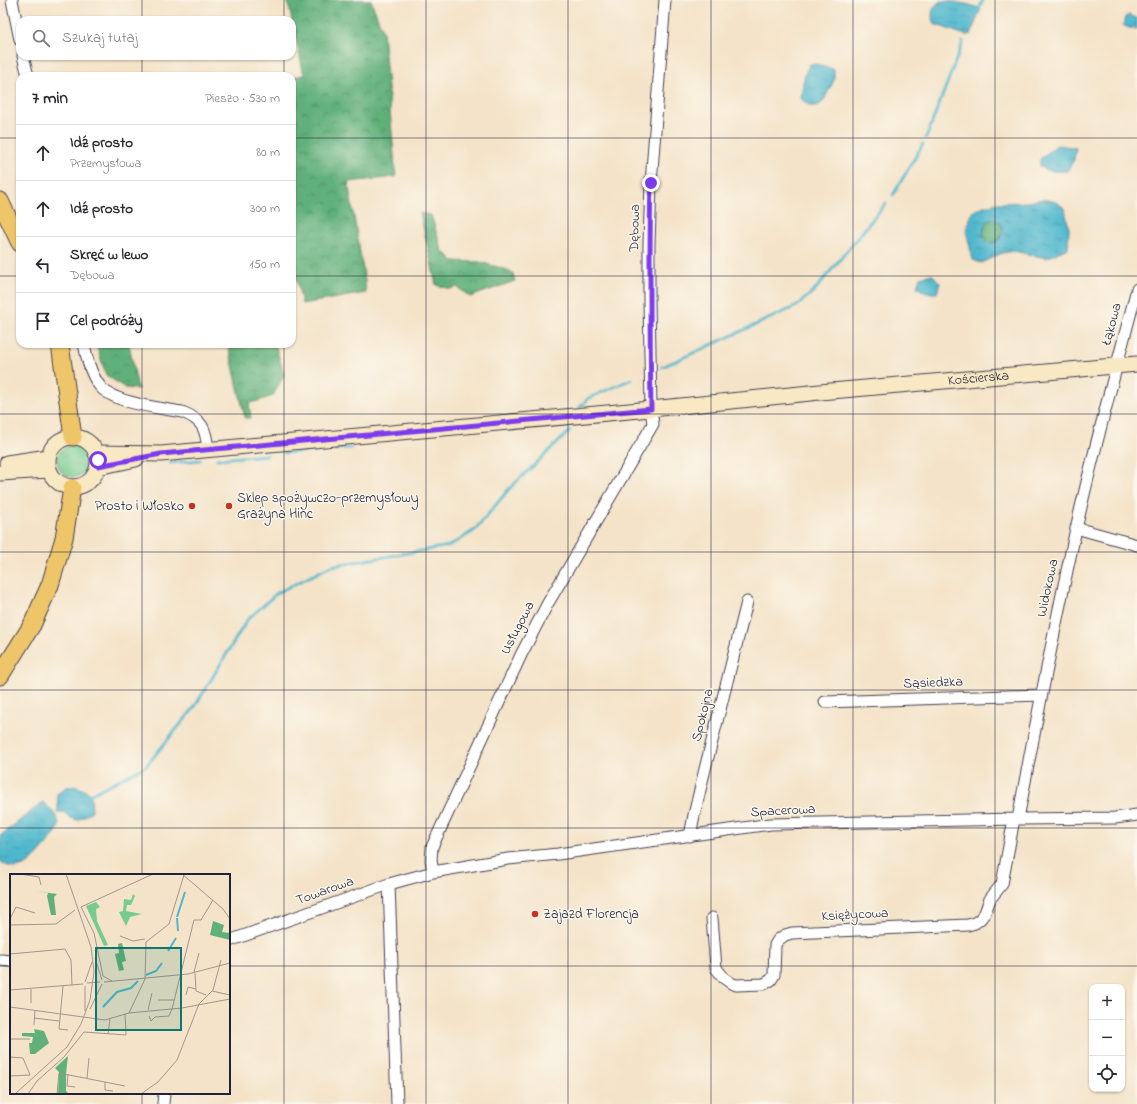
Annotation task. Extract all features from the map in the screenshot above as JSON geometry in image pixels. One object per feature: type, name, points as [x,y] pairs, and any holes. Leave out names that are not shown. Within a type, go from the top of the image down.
[{"type":"main road","points":[[0,201],[16,235]]},
{"type":"main road","points":[[61,348],[73,437]]},
{"type":"main road","name":"Kościerska","points":[[97,460],[820,392],[1137,364]]},
{"type":"main road","points":[[73,437],[87,441],[92,446],[97,460],[96,474],[92,480],[79,487],[72,488],[64,487],[57,483],[52,477],[48,464],[50,450],[54,445],[59,440],[73,437]]},
{"type":"main road","points":[[0,464],[48,464]]},
{"type":"main road","points":[[0,473],[48,464]]},
{"type":"main road","points":[[0,676],[32,625],[50,585],[64,538],[72,488]]},
{"type":"street","points":[[12,0],[16,20]]},
{"type":"street","name":"Dębowa","points":[[651,409],[649,244],[651,190],[665,0]]},
{"type":"street","points":[[25,60],[27,72]]},
{"type":"street","name":"Łąkowa","points":[[1116,366],[1137,289]]},
{"type":"street","points":[[85,348],[93,375],[99,386],[107,393],[124,401],[182,412],[191,416],[200,423],[206,433],[208,450]]},
{"type":"street","name":"Widokowa","points":[[1016,819],[1076,528],[1116,366]]},
{"type":"street","name":"Usługowa","points":[[433,872],[431,860],[432,847],[521,655],[548,603],[653,424],[651,409]]},
{"type":"street","points":[[1076,528],[1137,545]]},
{"type":"street","name":"Spokojna","points":[[690,836],[705,769],[747,602]]},
{"type":"street","name":"Sąsiedzka","points":[[825,702],[1041,695]]},
{"type":"street","name":"Spacerowa","points":[[433,872],[508,859],[558,854],[771,824],[1115,818],[1137,815]]},
{"type":"street","name":"Księżycowa","points":[[712,918],[716,968],[724,978],[736,985],[764,984],[771,980],[774,975],[775,945],[778,940],[785,935],[792,933],[968,925],[975,923],[985,913],[990,899],[1002,884],[1016,819]]},
{"type":"street","name":"Towarowa","points":[[230,941],[389,884],[433,872]]},
{"type":"street","points":[[389,884],[397,1104]]},
{"type":"street","points":[[0,960],[10,961]]},
{"type":"street","points":[[162,1104],[164,1094]]},
{"type":"green space","points":[[288,0],[371,0],[383,32],[396,177],[348,182],[366,293],[302,304],[296,278],[296,76],[304,75],[296,39],[296,16],[291,16]]},
{"type":"green space","points":[[420,213],[431,215],[442,250],[454,261],[480,262],[508,270],[513,273],[515,281],[470,297],[457,287],[450,289],[436,285]]},
{"type":"green space","points":[[994,219],[1000,223],[1002,227],[1000,239],[992,243],[985,242],[983,232],[987,221]]},
{"type":"green space","points":[[97,348],[130,348],[138,389],[125,388],[106,375]]},
{"type":"green space","points":[[229,348],[276,348],[284,375],[273,396],[249,403],[251,418],[245,418]]},
{"type":"green space","points":[[70,445],[76,445],[85,449],[89,461],[85,473],[76,477],[70,477],[61,473],[57,464],[57,458],[61,449]]},
{"type":"water","points":[[941,1],[966,4],[981,9],[970,35],[965,35],[934,24],[932,14],[936,5]]},
{"type":"water","points":[[1129,15],[1137,18],[1137,29],[1129,28],[1123,25],[1125,17]]},
{"type":"water","points":[[810,64],[817,64],[834,70],[834,80],[823,102],[817,106],[810,106],[801,99],[805,76]]},
{"type":"water","points":[[1057,145],[1076,148],[1074,160],[1067,171],[1051,171],[1040,167],[1040,159]]},
{"type":"water","points":[[1042,199],[1057,202],[1065,209],[1069,229],[1068,248],[1046,258],[1014,251],[1002,253],[981,263],[973,260],[966,231],[972,212],[984,206],[998,203],[1028,202]],"holes":[[[994,219],[1002,227],[1000,239],[992,243],[985,242],[983,232],[987,221]]]},
{"type":"water","points":[[932,274],[940,283],[937,293],[926,293],[917,287],[920,277]]},
{"type":"water","points":[[77,786],[91,794],[92,811],[77,820],[69,817],[64,812],[57,812],[57,794],[66,787]]},
{"type":"water","points":[[43,802],[53,812],[59,822],[58,829],[55,834],[26,865],[15,868],[0,861],[0,836]]},
{"type":"waterway","points":[[978,11],[983,0]]},
{"type":"waterway","points":[[926,138],[963,42]]},
{"type":"waterway","points":[[893,195],[923,144]]},
{"type":"waterway","points":[[662,367],[797,306],[815,290],[886,203]]},
{"type":"waterway","points":[[580,407],[589,398],[632,379]]},
{"type":"waterway","points":[[89,795],[146,766],[194,708],[247,620],[277,593],[331,566],[449,546],[475,530],[509,489],[570,431]]},
{"type":"waterway","points":[[284,453],[351,448]]},
{"type":"waterway","points":[[217,459],[267,455]]},
{"type":"waterway","points":[[170,463],[200,460]]},
{"type":"place","name":"Prosto i Włosko","points":[[192,506]]},
{"type":"place","name":"Sklep spożywczo-przemysłowy Grażyna Hinc","points":[[229,506]]},
{"type":"place","name":"Zajazd Florencja","points":[[535,914]]},
{"type":"route","points":[[98,460],[98,466],[161,454],[651,409],[649,298],[651,183]]}]
